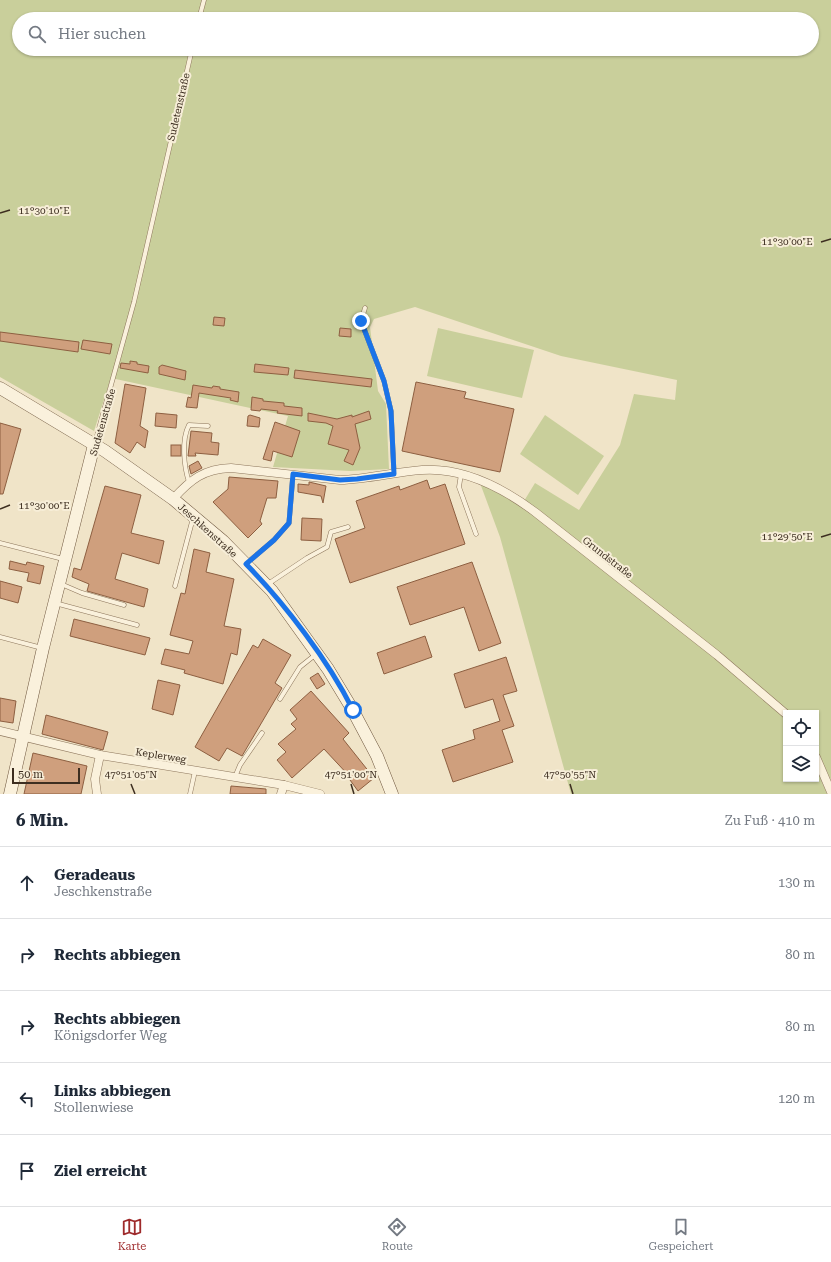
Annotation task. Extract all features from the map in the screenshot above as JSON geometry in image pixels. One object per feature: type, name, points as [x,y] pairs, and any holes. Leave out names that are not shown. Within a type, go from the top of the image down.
[{"type":"street","name":"Jeschkenstraße","points":[[0,388],[15,395],[94,445],[173,499],[223,541],[246,564],[266,586],[317,653],[351,707],[377,756],[392,794]]},
{"type":"street","name":"Sudetenstraße","points":[[10,794],[54,602],[94,445]]},
{"type":"street","name":"Grundstraße","points":[[173,499],[189,482],[204,473],[216,469],[231,468],[340,480],[423,470],[461,474],[480,479],[523,503],[717,655],[783,711]]},
{"type":"street","name":"Keplerweg","points":[[0,731],[24,735],[100,755],[284,785],[320,794]]},
{"type":"street","points":[[97,794],[95,779],[100,755]]},
{"type":"street","points":[[819,764],[831,792]]},
{"type":"street","points":[[281,794],[284,785]]},
{"type":"lane","points":[[201,12],[204,0]]},
{"type":"lane","name":"Sudetenstraße","points":[[94,445],[110,393],[134,302],[190,56]]},
{"type":"lane","points":[[365,308],[361,321],[384,381],[391,411],[394,474]]},
{"type":"lane","points":[[189,482],[184,461],[186,430],[189,425],[208,426]]},
{"type":"lane","points":[[246,564],[274,540],[289,523],[293,474]]},
{"type":"lane","points":[[461,474],[459,487],[476,534]]},
{"type":"lane","points":[[175,586],[193,516]]},
{"type":"lane","points":[[266,586],[307,558],[327,547],[331,532],[348,527]]},
{"type":"lane","points":[[0,543],[65,560]]},
{"type":"lane","points":[[59,583],[82,593],[124,605]]},
{"type":"lane","points":[[54,602],[137,625]]},
{"type":"lane","points":[[0,637],[43,648]]},
{"type":"lane","points":[[280,700],[300,668],[317,653]]},
{"type":"lane","points":[[235,777],[240,765],[262,733]]},
{"type":"lane","points":[[190,794],[195,770]]},
{"type":"green space","points":[[0,0],[831,0],[831,780],[819,756],[819,710],[783,710],[783,782],[819,782],[819,774],[827,794],[571,794],[500,537],[480,483],[521,506],[535,483],[579,510],[620,445],[634,394],[675,400],[677,380],[561,356],[415,307],[374,319],[370,327],[378,391],[386,404],[389,469],[350,471],[273,467],[288,416],[111,378],[94,431],[0,377]]},
{"type":"green space","points":[[438,328],[534,350],[522,398],[427,376]]},
{"type":"green space","points":[[545,415],[604,456],[578,495],[520,454]]},
{"type":"building","points":[[214,317],[225,318],[224,326],[213,325]]},
{"type":"building","points":[[340,328],[351,329],[351,337],[339,336]]},
{"type":"building","points":[[0,332],[79,342],[78,352],[0,341]]},
{"type":"building","points":[[83,340],[112,344],[110,354],[81,349]]},
{"type":"building","points":[[130,361],[149,366],[148,373],[120,368],[121,363],[130,364]]},
{"type":"building","points":[[255,364],[289,368],[288,375],[254,372]]},
{"type":"building","points":[[162,365],[186,371],[185,380],[159,374],[159,367]]},
{"type":"building","points":[[295,370],[372,379],[371,387],[294,378]]},
{"type":"building","points":[[416,382],[466,392],[464,398],[514,409],[500,472],[402,451]]},
{"type":"building","points":[[125,384],[146,388],[140,426],[148,431],[145,448],[137,442],[130,453],[115,443]]},
{"type":"building","points":[[193,385],[212,388],[213,386],[220,387],[220,389],[239,392],[238,402],[230,400],[231,398],[199,393],[197,408],[186,407],[188,397],[191,398]]},
{"type":"building","points":[[252,397],[263,399],[263,401],[284,403],[284,406],[302,408],[302,416],[277,413],[278,411],[261,409],[260,411],[251,410]]},
{"type":"building","points":[[369,411],[371,419],[355,424],[360,448],[353,465],[344,461],[349,450],[328,444],[333,426],[326,423],[308,421],[308,413],[337,419],[352,415],[352,417]]},
{"type":"building","points":[[156,413],[177,415],[176,428],[155,426]]},
{"type":"building","points":[[250,415],[260,418],[259,427],[247,426],[248,416]]},
{"type":"building","points":[[275,422],[300,431],[292,457],[273,451],[271,461],[263,459]]},
{"type":"building","points":[[0,423],[21,429],[3,494],[0,494]]},
{"type":"building","points":[[191,431],[212,433],[211,442],[219,443],[218,455],[195,453],[196,456],[188,456]]},
{"type":"building","points":[[171,445],[181,445],[181,456],[171,456]]},
{"type":"building","points":[[198,461],[202,468],[191,474],[189,466]]},
{"type":"building","points":[[229,477],[278,481],[276,498],[267,498],[260,521],[262,524],[248,538],[213,502],[228,489]]},
{"type":"building","points":[[427,480],[430,489],[445,484],[465,544],[350,583],[335,539],[365,528],[356,501],[399,486],[400,490]]},
{"type":"building","points":[[309,482],[326,486],[323,503],[321,496],[298,492],[298,484],[309,485]]},
{"type":"building","points":[[105,486],[141,495],[131,533],[164,541],[159,564],[122,553],[115,579],[148,589],[144,607],[87,591],[89,584],[72,577],[74,568],[81,570]]},
{"type":"building","points":[[302,518],[322,519],[321,541],[301,540]]},
{"type":"building","points":[[194,549],[210,553],[206,572],[234,579],[224,626],[241,629],[237,655],[231,653],[223,684],[184,673],[185,670],[161,664],[165,649],[189,654],[193,641],[170,635],[181,593],[185,594]]},
{"type":"building","points":[[10,561],[26,565],[27,562],[44,566],[40,584],[27,581],[29,573],[9,569]]},
{"type":"building","points":[[472,562],[501,643],[479,651],[464,607],[410,625],[397,587]]},
{"type":"building","points":[[0,581],[22,587],[18,603],[0,598]]},
{"type":"building","points":[[74,619],[150,638],[145,655],[70,636]]},
{"type":"building","points":[[425,636],[432,657],[384,674],[377,653]]},
{"type":"building","points":[[263,639],[291,655],[275,683],[282,688],[242,756],[227,748],[219,761],[195,747],[253,645],[258,648]]},
{"type":"building","points":[[506,657],[517,691],[503,695],[514,726],[502,730],[513,762],[453,782],[442,750],[475,739],[473,730],[500,721],[493,699],[465,708],[454,674]]},
{"type":"building","points":[[318,673],[325,684],[317,689],[310,678]]},
{"type":"building","points":[[158,680],[180,685],[173,715],[152,709]]},
{"type":"building","points":[[311,691],[349,733],[343,739],[374,778],[358,791],[350,780],[352,779],[324,749],[292,778],[277,760],[286,752],[278,744],[296,729],[291,724],[297,719],[290,710]]},
{"type":"building","points":[[0,698],[16,701],[13,723],[0,721]]},
{"type":"building","points":[[46,715],[108,732],[103,750],[42,734]]},
{"type":"building","points":[[33,753],[87,766],[81,794],[24,794]]},
{"type":"building","points":[[231,786],[266,789],[266,794],[230,794]]},
{"type":"route","points":[[353,710],[328,669],[272,591],[246,564],[287,528],[291,507],[293,474],[340,480],[394,474],[391,411],[384,381],[361,321]]}]
